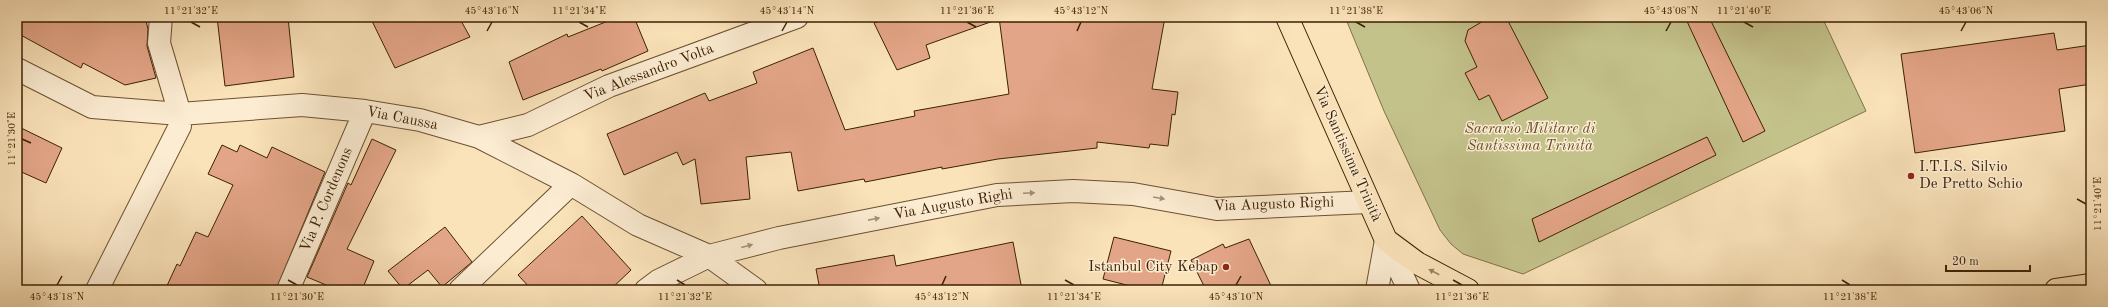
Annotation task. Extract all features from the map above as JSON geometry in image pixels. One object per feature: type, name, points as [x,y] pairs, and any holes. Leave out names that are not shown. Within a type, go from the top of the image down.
[{"type":"main road","name":"Via Santissima Trinità","points":[[1287,17],[1386,240]]},
{"type":"main road","points":[[1386,240],[1417,263],[1468,290]]},
{"type":"main road","points":[[2056,290],[2091,285]]},
{"type":"street","points":[[97,290],[180,126],[180,114],[159,43],[161,17]]},
{"type":"street","name":"Via Alessandro Volta","points":[[479,137],[528,125],[609,86],[795,17]]},
{"type":"street","name":"Via Caussa","points":[[17,69],[92,107],[180,114],[302,105],[365,111],[420,120],[479,137],[571,184],[638,225],[709,256],[756,290]]},
{"type":"street","name":"Via P. Cordenons","points":[[288,290],[365,111]]},
{"type":"street","points":[[460,290],[571,184]]},
{"type":"street","name":"Via Augusto Righi","points":[[646,290],[658,281],[709,256],[779,238],[997,195],[1073,191],[1133,194],[1217,209],[1368,202]]},
{"type":"street","points":[[1377,290],[1386,240]]},
{"type":"street","name":"Via Santissima Trinità","points":[[1386,240],[1409,290]]},
{"type":"green space","name":"Sacrario Militare di Santissima Trinità","points":[[1345,17],[1822,17],[1866,111],[1523,274],[1463,254],[1451,244],[1440,230],[1384,111]]},
{"type":"building","points":[[17,17],[145,17],[148,29],[147,46],[156,78],[125,85],[83,63],[81,68],[17,33]]},
{"type":"building","points":[[217,17],[288,17],[294,77],[225,86]]},
{"type":"building","points":[[370,17],[459,17],[470,37],[395,68]]},
{"type":"building","points":[[618,17],[634,17],[648,51],[602,71],[601,69],[523,100],[509,62],[567,34],[568,37]]},
{"type":"building","points":[[891,17],[996,17],[996,20],[926,45],[930,58],[897,70],[874,23]]},
{"type":"building","points":[[999,17],[1165,17],[1152,89],[1178,92],[1175,115],[1172,114],[1168,146],[1150,144],[1149,148],[1097,142],[1097,148],[998,159],[942,169],[942,167],[865,182],[864,179],[798,191],[791,152],[746,157],[750,199],[701,204],[695,159],[683,165],[677,152],[624,175],[607,134],[705,93],[709,101],[757,83],[753,72],[813,48],[845,130],[915,116],[914,111],[1009,94]]},
{"type":"building","points":[[1490,17],[1501,18],[1508,21],[1548,98],[1502,121],[1489,95],[1479,100],[1465,73],[1477,67],[1465,41],[1468,30]]},
{"type":"building","points":[[1685,17],[1709,17],[1765,131],[1743,142]]},
{"type":"building","points":[[2054,33],[2057,50],[2091,45],[2091,84],[2059,89],[2065,131],[1915,153],[1901,54]]},
{"type":"building","points":[[17,126],[62,148],[46,183],[17,170]]},
{"type":"building","points":[[1707,137],[1716,155],[1539,242],[1532,219]]},
{"type":"building","points":[[372,139],[396,150],[347,249],[374,261],[362,290],[338,290],[307,277],[348,183],[351,185]]},
{"type":"building","points":[[222,145],[237,152],[240,145],[267,158],[272,147],[325,172],[276,290],[165,290],[177,264],[180,266],[196,232],[208,237],[233,185],[208,174]]},
{"type":"building","points":[[582,216],[631,270],[610,290],[532,290],[518,275]]},
{"type":"building","points":[[445,227],[472,262],[442,287],[428,270],[403,289],[388,271]]},
{"type":"building","points":[[1114,237],[1171,251],[1161,290],[1146,290],[1103,279]]},
{"type":"building","points":[[1249,239],[1273,290],[1206,290],[1191,260],[1223,244],[1225,248]]},
{"type":"building","points":[[1013,242],[1022,290],[820,290],[816,269],[894,255],[896,266]]},
{"type":"place","name":"I.T.I.S. Silvio De Pretto Schio","points":[[1911,176]]},
{"type":"place","name":"Istanbul City Kebap","points":[[1226,267]]}]
